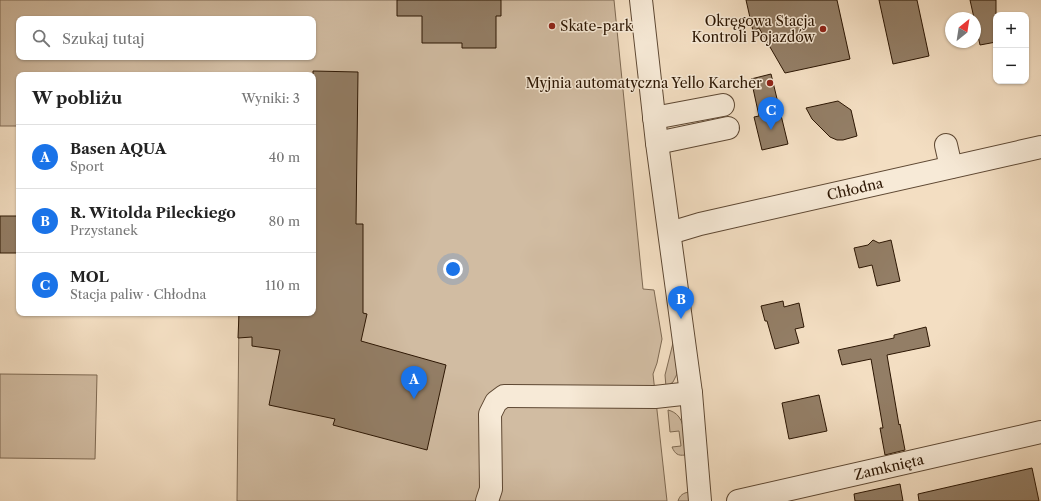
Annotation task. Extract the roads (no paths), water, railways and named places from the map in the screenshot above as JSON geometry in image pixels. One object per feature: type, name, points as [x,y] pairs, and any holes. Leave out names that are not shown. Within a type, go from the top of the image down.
[{"type":"street","points":[[640,0],[657,143],[691,393],[700,501]]},
{"type":"street","points":[[654,118],[723,105]]},
{"type":"street","points":[[657,143],[728,128]]},
{"type":"street","points":[[946,145],[951,167]]},
{"type":"street","name":"Chłodna","points":[[670,233],[700,224],[1041,147]]},
{"type":"street","points":[[487,501],[491,489],[490,414],[496,402],[504,396],[655,397],[691,393]]},
{"type":"street","name":"Zamknięta","points":[[738,501],[1041,432]]},
{"type":"place","name":"Skate-park","points":[[552,26]]},
{"type":"place","name":"Okręgowa Stacja Kontroli Pojazdów","points":[[823,29]]},
{"type":"place","name":"Myjnia automatyczna Yello Karcher","points":[[770,83]]},
{"type":"place","name":"MOL","points":[[771,130]]},
{"type":"place","name":"R. Witolda Pileckiego","points":[[681,319]]},
{"type":"place","name":"Basen AQUA","points":[[414,399]]}]
